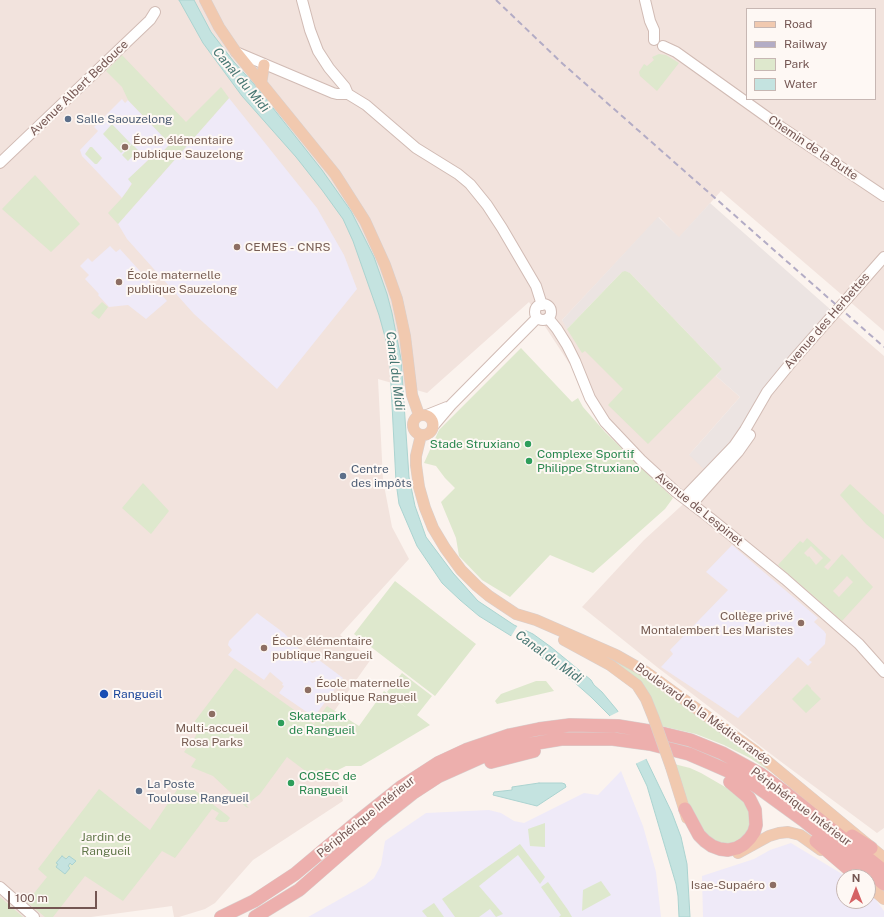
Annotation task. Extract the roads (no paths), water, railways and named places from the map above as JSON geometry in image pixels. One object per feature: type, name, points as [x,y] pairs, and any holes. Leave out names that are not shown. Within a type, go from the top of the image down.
[{"type":"highway","name":"Périphérique Intérieur","points":[[220,917],[254,901],[295,874],[401,786],[452,756],[495,740],[525,731],[570,725],[618,726],[661,733],[708,747],[762,775],[884,871]]},
{"type":"highway","points":[[255,917],[298,890],[413,792],[430,781],[458,766],[486,755],[523,744],[561,739],[626,740],[650,744],[689,754],[735,774],[759,788],[803,820],[884,884]]},
{"type":"highway","points":[[378,821],[393,814],[440,784],[502,759],[536,750],[570,746],[600,746],[649,750],[683,760],[730,782],[778,810],[848,869]]},
{"type":"highway","points":[[685,809],[699,835],[712,846],[728,850],[737,848],[744,844],[754,832],[756,825],[755,810],[749,798],[730,782]]},
{"type":"highway","points":[[786,793],[801,798],[858,841],[871,848]]},
{"type":"main road","points":[[205,0],[219,27],[236,52],[346,189],[365,221],[379,248],[390,277],[398,305],[405,336],[412,395],[423,415],[433,420],[434,425],[431,432],[421,435],[416,433],[413,428],[415,419],[423,415]]},
{"type":"main road","points":[[261,84],[264,65]]},
{"type":"main road","name":"Boulevard de la Méditerranée","points":[[421,435],[416,456],[416,476],[425,508],[438,537],[453,560],[477,586],[493,599],[516,614],[536,620],[616,655],[646,672],[755,751],[884,858]]},
{"type":"main road","points":[[516,614],[610,665],[629,678],[642,691],[654,719],[690,826],[696,839],[702,847],[719,855],[729,855],[745,850],[769,836],[788,832],[800,835],[847,869]]},
{"type":"main road","points":[[876,892],[884,899]]},
{"type":"street","name":"Avenue de Lespinet","points":[[302,0],[310,30],[318,51],[348,94],[366,105],[416,148],[458,174],[470,184],[487,205],[506,234],[536,286],[542,305],[546,305],[550,308],[551,313],[548,318],[567,345],[590,398],[605,422],[676,492],[785,579],[859,644],[884,672]]},
{"type":"street","name":"Chemin de la Butte","points":[[645,0],[649,16],[659,41],[781,127],[884,196]]},
{"type":"street","name":"Avenue Albert Bedouce","points":[[0,163],[141,29],[150,20],[155,12]]},
{"type":"street","points":[[236,52],[333,93],[348,94]]},
{"type":"street","name":"Avenue des Herbettes","points":[[688,501],[734,446],[771,387],[884,257]]},
{"type":"street","points":[[537,318],[535,311],[537,307],[542,305]]},
{"type":"street","points":[[537,318],[543,320],[548,318]]},
{"type":"street","points":[[434,425],[451,404],[537,318]]},
{"type":"street","points":[[423,415],[442,410],[451,404]]},
{"type":"street","points":[[0,887],[34,917]]},
{"type":"water","name":"Canal du Midi","points":[[179,0],[194,0],[211,32],[322,170],[351,211],[374,257],[392,313],[401,359],[409,477],[415,506],[426,537],[453,573],[478,601],[514,625],[533,634],[551,647],[591,680],[617,710],[646,759],[672,813],[681,837],[687,864],[690,917],[679,917],[676,884],[647,786],[610,716],[574,682],[521,642],[479,616],[460,600],[442,583],[417,546],[399,504],[396,482],[390,366],[387,344],[379,315],[353,241],[343,219],[322,190],[296,157],[242,96],[203,43]]},
{"type":"water","points":[[539,783],[562,783],[565,784],[566,787],[537,806],[493,795],[494,792],[512,790],[512,787]]},
{"type":"water","points":[[62,856],[66,859],[69,856],[76,861],[72,865],[70,863],[68,866],[70,868],[65,874],[56,867],[58,864],[56,863]]},
{"type":"railway","points":[[496,0],[563,64],[884,347]]},
{"type":"place","name":"Salle Saouzelong","points":[[68,119]]},
{"type":"place","name":"École élémentaire publique Sauzelong","points":[[125,147]]},
{"type":"place","name":"CEMES - CNRS","points":[[237,247]]},
{"type":"place","name":"École maternelle publique Sauzelong","points":[[119,282]]},
{"type":"place","name":"Stade Struxiano","points":[[528,444]]},
{"type":"place","name":"Complexe Sportif Philippe Struxiano","points":[[529,461]]},
{"type":"place","name":"Centre des impôts","points":[[343,476]]},
{"type":"place","name":"Collège privé Montalembert Les Maristes","points":[[801,623]]},
{"type":"place","name":"École élémentaire publique Rangueil","points":[[264,648]]},
{"type":"place","name":"École maternelle publique Rangueil","points":[[308,690]]},
{"type":"place","name":"Rangueil","points":[[104,694]]},
{"type":"place","name":"Multi-accueil Rosa Parks","points":[[212,714]]},
{"type":"place","name":"Skatepark de Rangueil","points":[[281,723]]},
{"type":"place","name":"COSEC de Rangueil","points":[[291,783]]},
{"type":"place","name":"La Poste Toulouse Rangueil","points":[[139,791]]},
{"type":"place","name":"Isae-Supaéro","points":[[773,885]]},
{"type":"park label","name":"Jardin de Rangueil","points":[[106,844]]}]
